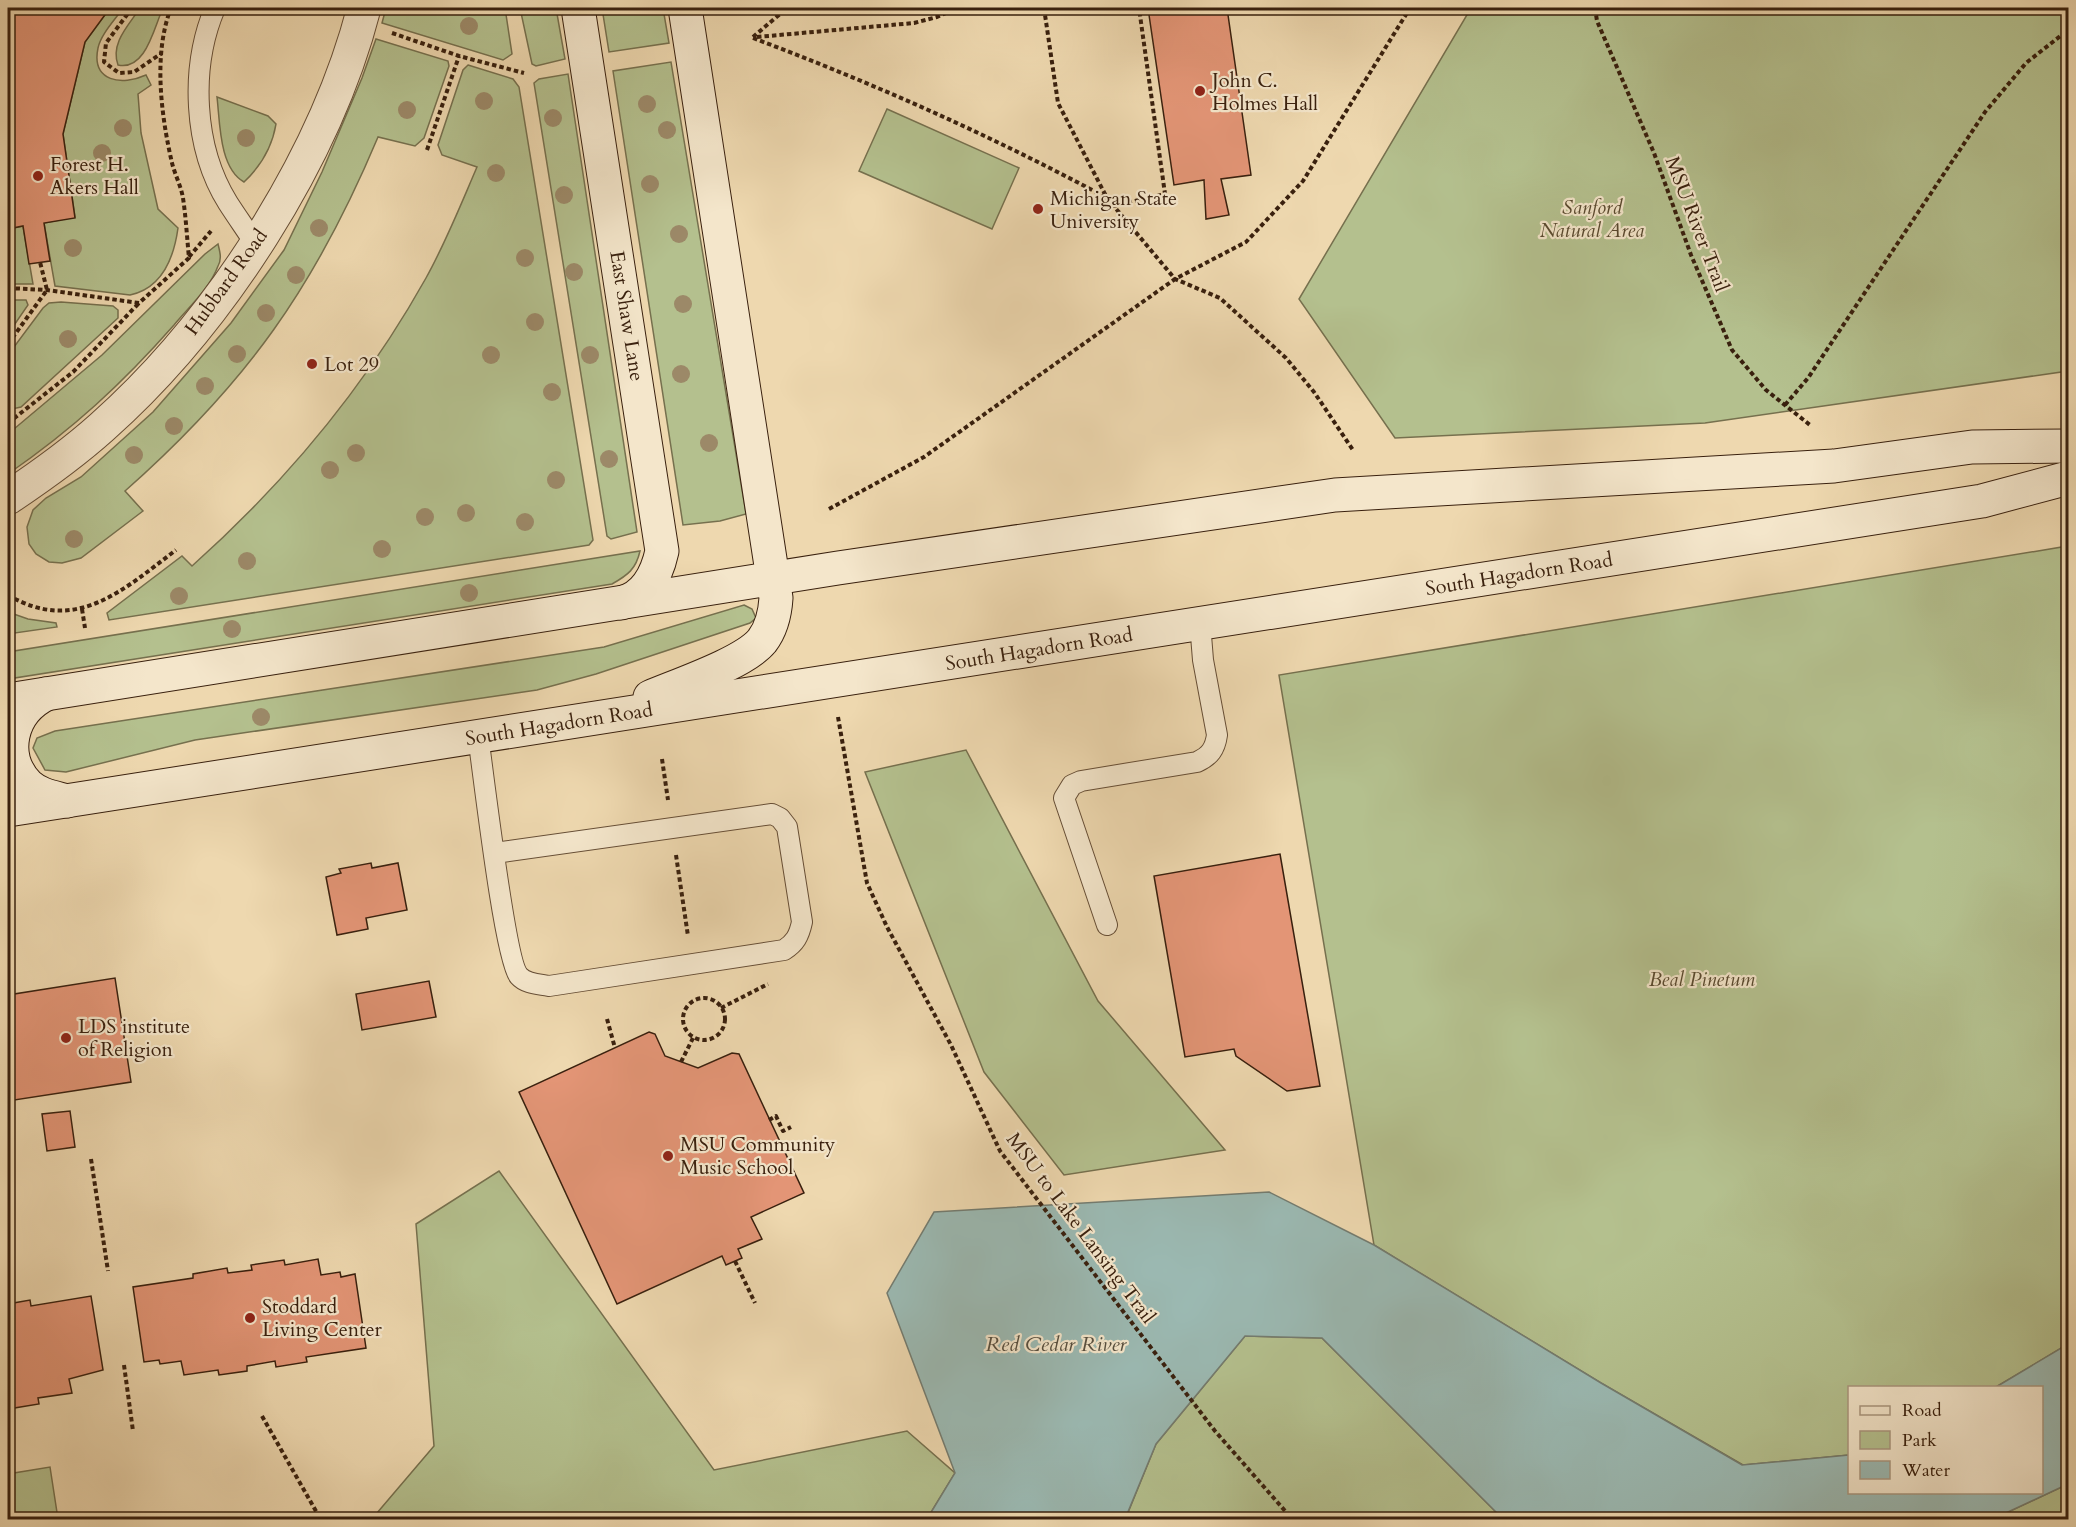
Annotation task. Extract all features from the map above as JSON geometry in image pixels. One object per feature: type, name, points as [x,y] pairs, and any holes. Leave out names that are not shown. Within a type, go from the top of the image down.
[{"type":"street","name":"East Shaw Lane","points":[[578,8],[661,544],[659,565],[653,578],[632,600],[617,604]]},
{"type":"street","points":[[608,716],[749,653],[764,637],[775,615],[776,598],[685,8]]},
{"type":"street","name":"Hubbard Road","points":[[8,498],[56,466],[104,426],[199,324],[256,245],[313,143],[338,86],[363,15]]},
{"type":"street","points":[[8,700],[773,579],[1335,495],[1834,466],[1972,447],[2068,446]]},
{"type":"street","name":"South Hagadorn Road","points":[[8,810],[1982,501],[2068,478]]},
{"type":"street","points":[[48,693],[24,708],[15,720],[9,748],[17,774],[27,785],[38,793],[68,801]]},
{"type":"lane","points":[[215,8],[202,52],[199,87],[201,121],[210,161],[231,207],[256,245]]},
{"type":"lane","points":[[1107,926],[1064,798],[1071,785],[1081,781],[1197,762],[1208,757],[1215,747],[1217,735],[1203,660],[1200,623]]},
{"type":"lane","points":[[478,736],[495,853],[511,953],[518,975],[527,982],[549,986],[784,950],[794,944],[802,922],[787,827],[780,818],[762,813],[495,853]]},
{"type":"path","points":[[132,8],[106,44],[104,62],[118,74],[134,72],[162,53]]},
{"type":"path","points":[[171,8],[165,23],[162,53],[164,120],[172,164],[183,196],[189,258]]},
{"type":"path","points":[[753,38],[788,8]]},
{"type":"path","points":[[753,38],[914,23],[937,17],[957,8]]},
{"type":"path","points":[[1044,8],[1058,103],[1107,198],[1175,279],[1220,298],[1254,327],[1314,392],[1353,450]]},
{"type":"path","points":[[1113,206],[1165,194],[1139,8]]},
{"type":"path","points":[[829,509],[924,457],[1175,279],[1246,242],[1303,182],[1410,8]]},
{"type":"path","name":"MSU River Trail","points":[[1593,8],[1654,153],[1691,255],[1732,350],[1766,390],[1810,425]]},
{"type":"path","points":[[363,15],[459,56],[524,73]]},
{"type":"path","points":[[1785,405],[1808,378],[1984,112],[2026,63],[2068,30]]},
{"type":"path","points":[[753,38],[879,87],[957,121],[1107,198]]},
{"type":"path","points":[[427,150],[459,56]]},
{"type":"path","points":[[8,423],[73,372],[139,303],[189,258],[231,207]]},
{"type":"path","points":[[8,344],[47,290],[40,262]]},
{"type":"path","points":[[8,288],[47,290],[139,303]]},
{"type":"path","points":[[8,595],[20,603],[44,610],[82,609],[117,594],[176,550]]},
{"type":"path","points":[[82,609],[85,628]]},
{"type":"path","name":"MSU to Lake Lansing Trail","points":[[838,717],[846,775],[867,884],[887,927],[951,1045],[1000,1151],[1215,1431],[1293,1520]]},
{"type":"path","points":[[662,759],[697,999]]},
{"type":"path","points":[[704,998],[717,1002],[724,1014],[725,1022],[719,1034],[707,1041],[693,1038],[687,1033],[683,1020],[686,1007],[697,999],[704,998]]},
{"type":"path","points":[[607,1018],[615,1048]]},
{"type":"path","points":[[681,1062],[693,1038]]},
{"type":"path","points":[[769,1120],[776,1116],[783,1131],[791,1127]]},
{"type":"path","points":[[91,1159],[108,1271]]},
{"type":"path","points":[[735,1261],[755,1303]]},
{"type":"path","points":[[124,1365],[133,1431]]},
{"type":"path","points":[[262,1416],[321,1520]]},
{"type":"green space","points":[[110,8],[123,8],[105,32],[98,48],[99,68],[110,78],[118,80],[146,75],[151,85],[138,94],[141,133],[158,209],[178,228],[170,260],[165,270],[151,286],[130,295],[55,286],[44,223],[75,217],[63,134],[85,42]]},
{"type":"green space","points":[[140,8],[163,8],[148,46],[142,55],[128,65],[118,65],[116,57],[119,42]]},
{"type":"green space","points":[[386,8],[505,8],[512,54],[503,60],[382,23]]},
{"type":"green space","points":[[520,8],[556,8],[565,59],[536,66],[532,64]]},
{"type":"green space","points":[[602,8],[663,8],[669,43],[609,52]]},
{"type":"green space","name":"Sanford Natural Area","points":[[1471,8],[2068,8],[2068,371],[1705,423],[1395,438],[1299,299]]},
{"type":"green space","points":[[376,39],[448,61],[449,66],[424,138],[415,146],[378,137],[329,240],[274,330],[207,411],[125,491],[143,511],[81,558],[62,563],[49,562],[36,554],[29,544],[27,527],[33,510],[46,498],[81,477],[153,412],[231,323],[284,250],[322,172]]},
{"type":"green space","points":[[671,62],[746,514],[720,521],[683,525],[613,71]]},
{"type":"green space","points":[[468,65],[513,79],[519,87],[593,540],[589,545],[109,620],[107,613],[182,556],[192,566],[260,501],[350,396],[402,319],[440,251],[477,167],[442,155],[438,145],[463,70]]},
{"type":"green space","points":[[568,74],[637,532],[611,539],[607,536],[534,83],[539,79]]},
{"type":"green space","points":[[217,97],[268,116],[276,124],[265,156],[244,182],[236,175],[225,156]]},
{"type":"green space","points":[[887,109],[1019,168],[992,229],[859,171]]},
{"type":"green space","points":[[23,226],[33,284],[8,284],[8,229]]},
{"type":"green space","points":[[218,244],[220,261],[210,282],[155,346],[75,423],[8,474],[8,434],[102,355]]},
{"type":"green space","points":[[8,300],[26,300],[28,305],[8,334]]},
{"type":"green space","points":[[49,303],[113,306],[118,310],[118,318],[21,407],[12,409],[8,401],[8,355],[43,308]]},
{"type":"green space","name":"Beal Pinetum","points":[[2068,546],[2068,1344],[1998,1386],[1848,1386],[1848,1455],[1743,1465],[1601,1383],[1374,1245],[1279,675]]},
{"type":"green space","points":[[640,551],[630,571],[612,584],[8,679],[8,652]]},
{"type":"green space","points":[[744,605],[752,609],[756,618],[750,623],[596,674],[537,690],[195,740],[66,772],[45,770],[33,748],[37,738],[55,731],[604,647]]},
{"type":"green space","points":[[8,612],[28,619],[56,623],[57,627],[8,634]]},
{"type":"green space","points":[[966,750],[1098,1001],[1225,1150],[1064,1175],[984,1072],[865,772]]},
{"type":"green space","points":[[499,1171],[714,1470],[907,1431],[955,1473],[927,1519],[371,1520],[434,1446],[416,1224]]},
{"type":"green space","points":[[1245,1336],[1322,1338],[1503,1519],[1125,1520],[1156,1444]]},
{"type":"green space","points":[[50,1467],[58,1519],[8,1519],[8,1474]]},
{"type":"green space","points":[[2068,1484],[2068,1519],[1993,1519]]},
{"type":"water","name":"Red Cedar River","points":[[1269,1192],[1374,1245],[1601,1383],[1742,1465],[1848,1455],[1848,1494],[2043,1494],[2043,1386],[1998,1386],[2068,1344],[2068,1484],[1993,1519],[1503,1519],[1322,1338],[1245,1336],[1156,1444],[1125,1519],[927,1519],[955,1473],[887,1293],[934,1212]]},
{"type":"building","name":"Forest H. Akers Hall","points":[[8,8],[110,8],[85,42],[63,134],[75,218],[44,223],[50,261],[29,264],[23,226],[8,229]]},
{"type":"building","name":"John C. Holmes Hall","points":[[1148,8],[1227,8],[1251,175],[1221,179],[1229,215],[1206,219],[1204,180],[1174,185]]},
{"type":"building","points":[[1280,854],[1320,1086],[1287,1091],[1236,1056],[1234,1049],[1185,1057],[1154,876]]},
{"type":"building","points":[[371,863],[372,868],[398,863],[407,910],[366,918],[368,929],[337,935],[326,877],[341,873],[339,869]]},
{"type":"building","name":"LDS institute of Religion","points":[[115,978],[131,1082],[8,1101],[8,995]]},
{"type":"building","points":[[429,981],[436,1017],[362,1030],[356,994]]},
{"type":"building","name":"MSU Community Music School","points":[[649,1032],[655,1034],[665,1056],[698,1068],[732,1053],[739,1054],[804,1193],[751,1217],[762,1239],[738,1249],[742,1258],[726,1265],[722,1256],[617,1304],[519,1092]]},
{"type":"building","points":[[70,1111],[75,1147],[47,1151],[42,1114]]},
{"type":"building","name":"Stoddard Living Center","points":[[318,1259],[321,1275],[340,1272],[341,1277],[355,1274],[366,1348],[306,1357],[307,1362],[276,1367],[275,1361],[247,1366],[247,1371],[219,1375],[218,1370],[184,1375],[181,1361],[160,1364],[159,1360],[144,1362],[133,1287],[193,1278],[193,1274],[227,1268],[228,1273],[252,1270],[251,1265],[284,1260],[285,1265]]},
{"type":"building","points":[[91,1296],[103,1370],[69,1379],[72,1393],[38,1398],[39,1404],[8,1409],[8,1304],[30,1300],[31,1306]]},
{"type":"place","name":"John C. Holmes Hall","points":[[1200,91]]},
{"type":"place","name":"Forest H. Akers Hall","points":[[38,176]]},
{"type":"place","name":"Michigan State University","points":[[1038,209]]},
{"type":"place","name":"Lot 29","points":[[312,364]]},
{"type":"place","name":"LDS institute of Religion","points":[[66,1038]]},
{"type":"place","name":"MSU Community Music School","points":[[668,1156]]},
{"type":"place","name":"Stoddard Living Center","points":[[250,1318]]}]
